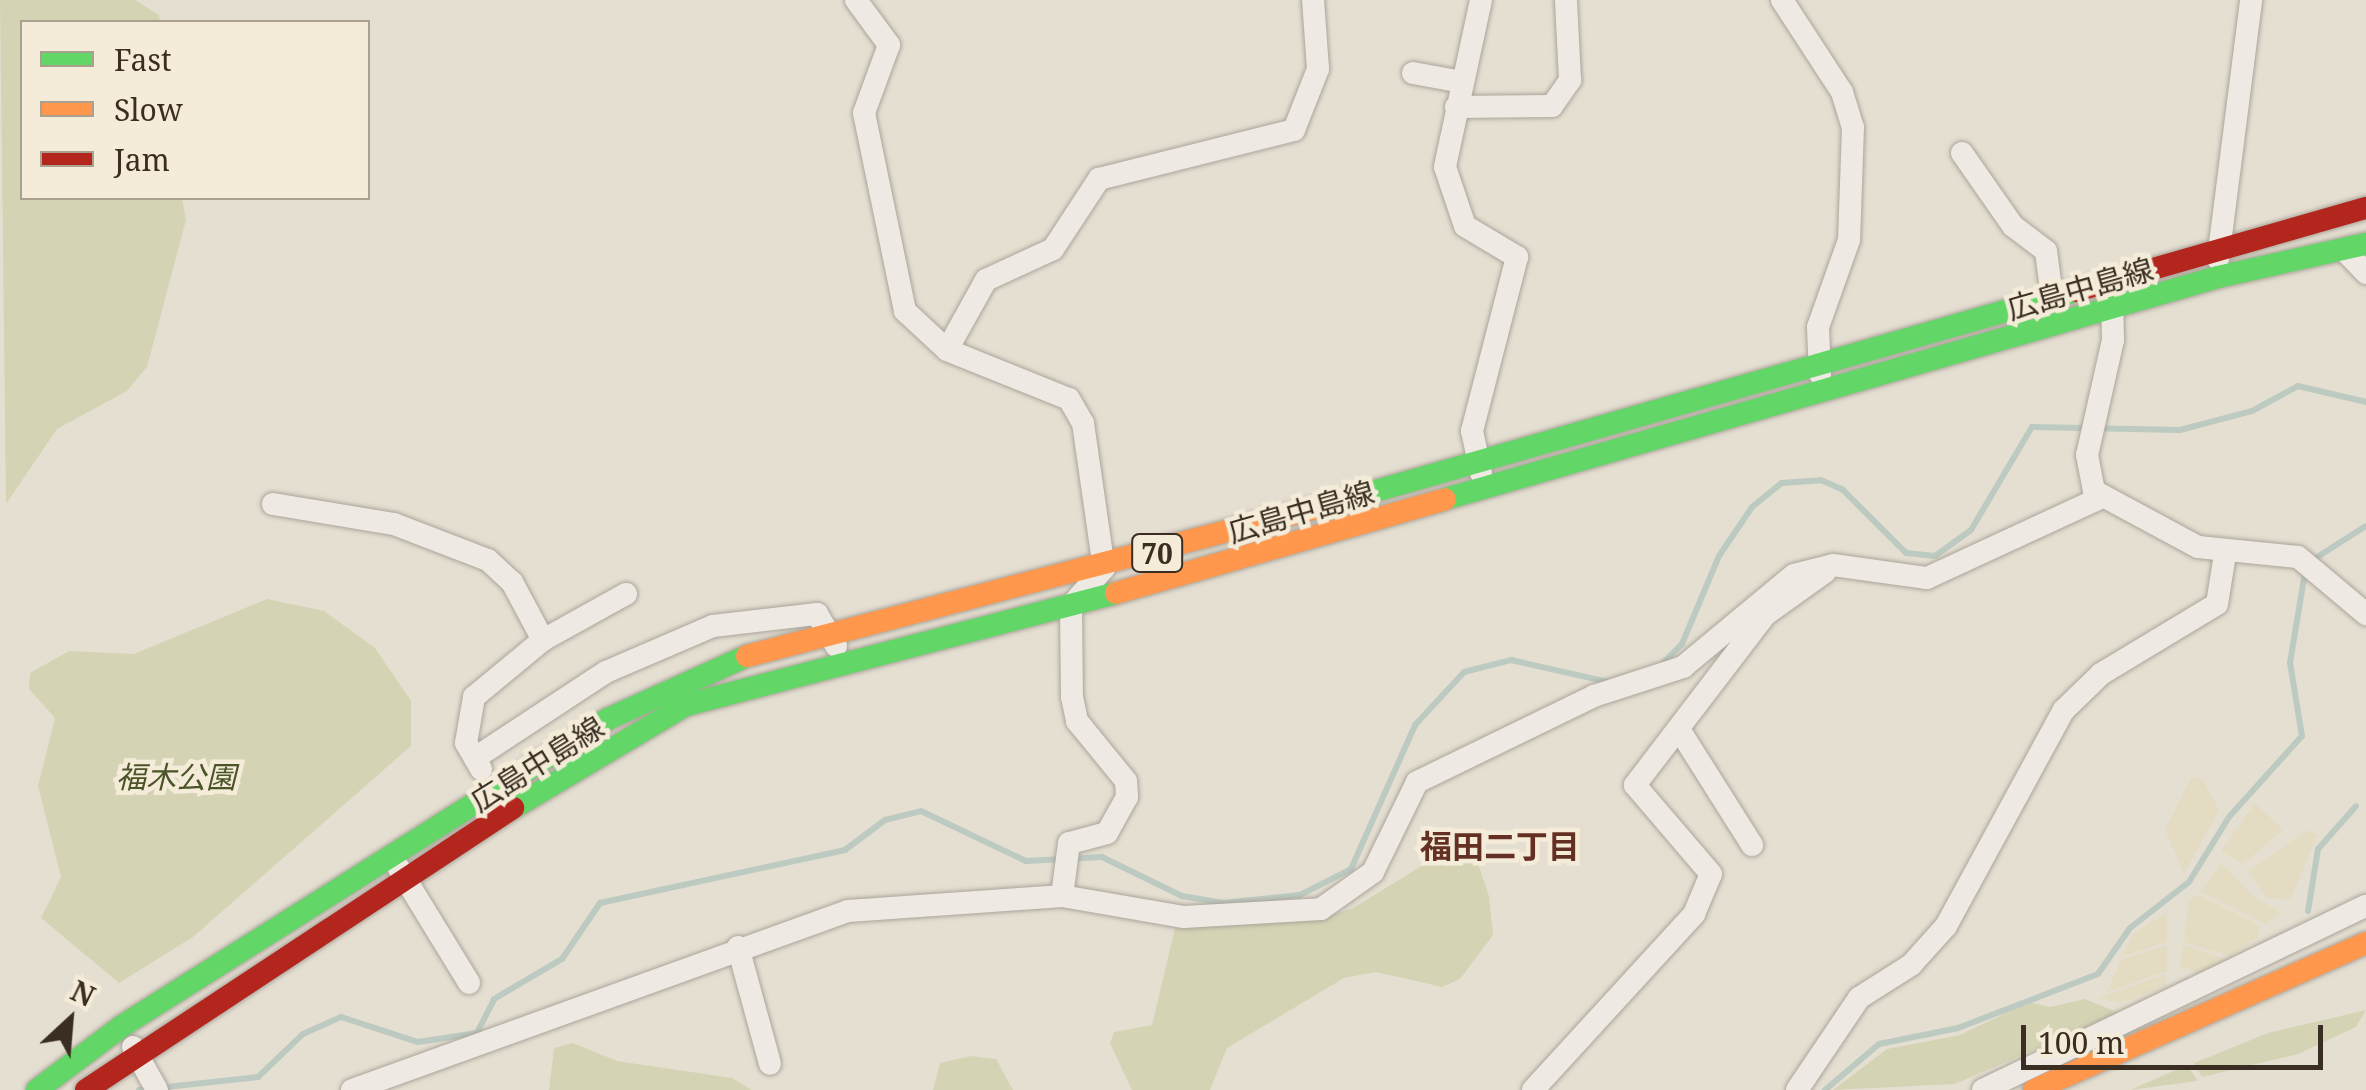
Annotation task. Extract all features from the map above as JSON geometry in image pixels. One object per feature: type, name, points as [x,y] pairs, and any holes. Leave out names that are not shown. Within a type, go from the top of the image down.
[{"type":"main road","name":"広島中島線","points":[[37,1090],[122,1026],[494,791],[713,664],[1104,568],[2366,208]]},
{"type":"main road","name":"広島中島線","points":[[86,1090],[135,1050],[404,878],[686,706],[841,660],[1070,606],[2218,277],[2355,247]]},
{"type":"main road","points":[[2034,1090],[2366,943]]},
{"type":"main road","points":[[2080,1090],[2366,968]]},
{"type":"street","points":[[856,0],[888,45],[864,113],[882,223],[905,312],[948,350],[1076,407],[1111,594]]},
{"type":"street","points":[[948,350],[986,280],[1053,250],[1099,180],[1294,130],[1318,69],[1312,0]]},
{"type":"street","points":[[1481,0],[1445,166],[1465,226],[1517,257],[1472,432],[1486,487]]},
{"type":"street","points":[[1456,107],[1552,106],[1570,80],[1566,0]]},
{"type":"street","points":[[1782,0],[1842,92],[1853,127],[1849,240],[1818,327],[1823,389]]},
{"type":"street","points":[[2218,277],[2218,250],[2251,0]]},
{"type":"street","points":[[1413,73],[1462,82]]},
{"type":"street","points":[[1962,153],[2013,226],[2046,251],[2052,296]]},
{"type":"street","points":[[2355,247],[2366,273]]},
{"type":"street","points":[[2100,498],[2092,429],[2114,306],[2110,280]]},
{"type":"street","points":[[352,1090],[486,1048],[738,947],[848,911],[1062,896],[1184,917],[1321,909],[1373,872],[1416,782],[1594,696],[1683,668],[1759,597],[1833,565],[1927,578],[2100,498],[2225,554],[2298,557],[2363,605]]},
{"type":"street","points":[[273,504],[394,524],[488,560],[512,582],[543,640]]},
{"type":"street","points":[[1797,1090],[1859,998],[1911,965],[1946,926],[2064,710],[2101,674],[2216,604],[2225,554]]},
{"type":"street","points":[[1533,1090],[1694,914],[1711,874],[1635,785],[1765,615],[1833,565]]},
{"type":"street","points":[[1062,896],[1068,843],[1107,833],[1127,797],[1126,781],[1077,721],[1070,606],[1104,568]]},
{"type":"street","points":[[494,791],[466,743],[474,697],[543,640],[626,594]]},
{"type":"street","points":[[475,758],[606,672],[682,636],[817,614],[832,633],[841,660]]},
{"type":"street","points":[[1680,731],[1752,845]]},
{"type":"street","points":[[391,856],[469,982]]},
{"type":"street","points":[[1984,1090],[2366,906]]},
{"type":"street","points":[[738,947],[770,1064]]},
{"type":"street","points":[[122,1026],[157,1090]]},
{"type":"shaded area","points":[[2191,777],[2202,778],[2219,810],[2184,874],[2165,830]]},
{"type":"shaded area","points":[[2255,803],[2283,830],[2243,864],[2221,851]]},
{"type":"shaded area","points":[[2307,830],[2318,835],[2290,900],[2267,898],[2248,872]]},
{"type":"shaded area","points":[[2221,863],[2255,898],[2282,913],[2265,924],[2201,892]]},
{"type":"shaded area","points":[[2197,894],[2259,925],[2258,938],[2229,956],[2184,942],[2188,902]]},
{"type":"shaded area","points":[[2167,912],[2167,942],[2122,956],[2134,933]]},
{"type":"shaded area","points":[[2167,945],[2167,971],[2107,992],[2121,960]]},
{"type":"shaded area","points":[[2183,945],[2231,961],[2230,964],[2196,973],[2180,966]]},
{"type":"shaded area","points":[[2166,974],[2166,987],[2120,1003],[2098,998]]},
{"type":"green space","points":[[0,0],[135,0],[159,15],[160,20],[20,20],[20,200],[182,200],[186,220],[147,367],[127,391],[57,429],[6,504]]},
{"type":"green space","name":"福木公園","points":[[267,599],[324,611],[375,648],[411,701],[411,746],[193,937],[119,983],[41,918],[61,877],[38,786],[55,718],[29,689],[30,673],[69,651],[134,654]]},
{"type":"green space","points":[[1446,851],[1474,852],[1489,896],[1493,935],[1460,979],[1442,987],[1376,972],[1344,978],[1227,1048],[1210,1090],[1132,1090],[1110,1043],[1114,1032],[1152,1025],[1175,928],[1319,919],[1353,908]]},
{"type":"green space","points":[[2085,999],[2119,1013],[1955,1084],[1833,1090],[1887,1049],[1960,1035],[2029,1002],[2050,1007]]},
{"type":"green space","points":[[2366,1010],[2356,1027],[2298,1054],[2202,1077],[2194,1063],[2268,1033]]},
{"type":"green space","points":[[573,1043],[617,1061],[732,1078],[752,1090],[549,1090],[554,1048]]},
{"type":"green space","points":[[971,1056],[996,1059],[1013,1090],[933,1090],[940,1063]]},
{"type":"green space","points":[[2187,1065],[2198,1081],[2130,1090]]},
{"type":"waterway","points":[[1662,664],[1682,644],[1719,556],[1752,507],[1782,483],[1821,480],[1843,490],[1906,553],[1935,556],[1971,530],[2032,427],[2180,430],[2252,411],[2298,386],[2366,402]]},
{"type":"waterway","points":[[2311,561],[2366,526]]},
{"type":"waterway","points":[[1825,1090],[1879,1044],[1958,1028],[2098,974],[2130,928],[2189,882],[2229,817],[2302,736],[2290,663],[2305,572]]},
{"type":"waterway","points":[[139,1090],[258,1077],[303,1034],[341,1017],[418,1042],[477,1033],[494,999],[562,959],[600,903],[845,850],[885,820],[921,811],[1026,861],[1102,857],[1182,896],[1223,903],[1300,895],[1351,869],[1415,725],[1464,672],[1511,660],[1608,682]]},
{"type":"waterway","points":[[2308,911],[2318,849],[2356,806]]},
{"type":"traffic: fast","points":[[1445,499],[2218,277],[2366,244]]},
{"type":"traffic: fast","points":[[1316,508],[2076,291]]},
{"type":"traffic: fast","points":[[513,808],[686,705],[1116,593]]},
{"type":"traffic: fast","points":[[37,1090],[122,1026],[608,719],[747,656]]},
{"type":"traffic: slow","points":[[1116,593],[1445,499]]},
{"type":"traffic: slow","points":[[747,656],[1316,508]]},
{"type":"traffic: slow","points":[[2034,1090],[2366,943]]},
{"type":"traffic: jam","points":[[2076,291],[2366,208]]},
{"type":"traffic: jam","points":[[86,1090],[513,808]]},
{"type":"district","name":"福田二丁目","points":[[1500,846]]}]
